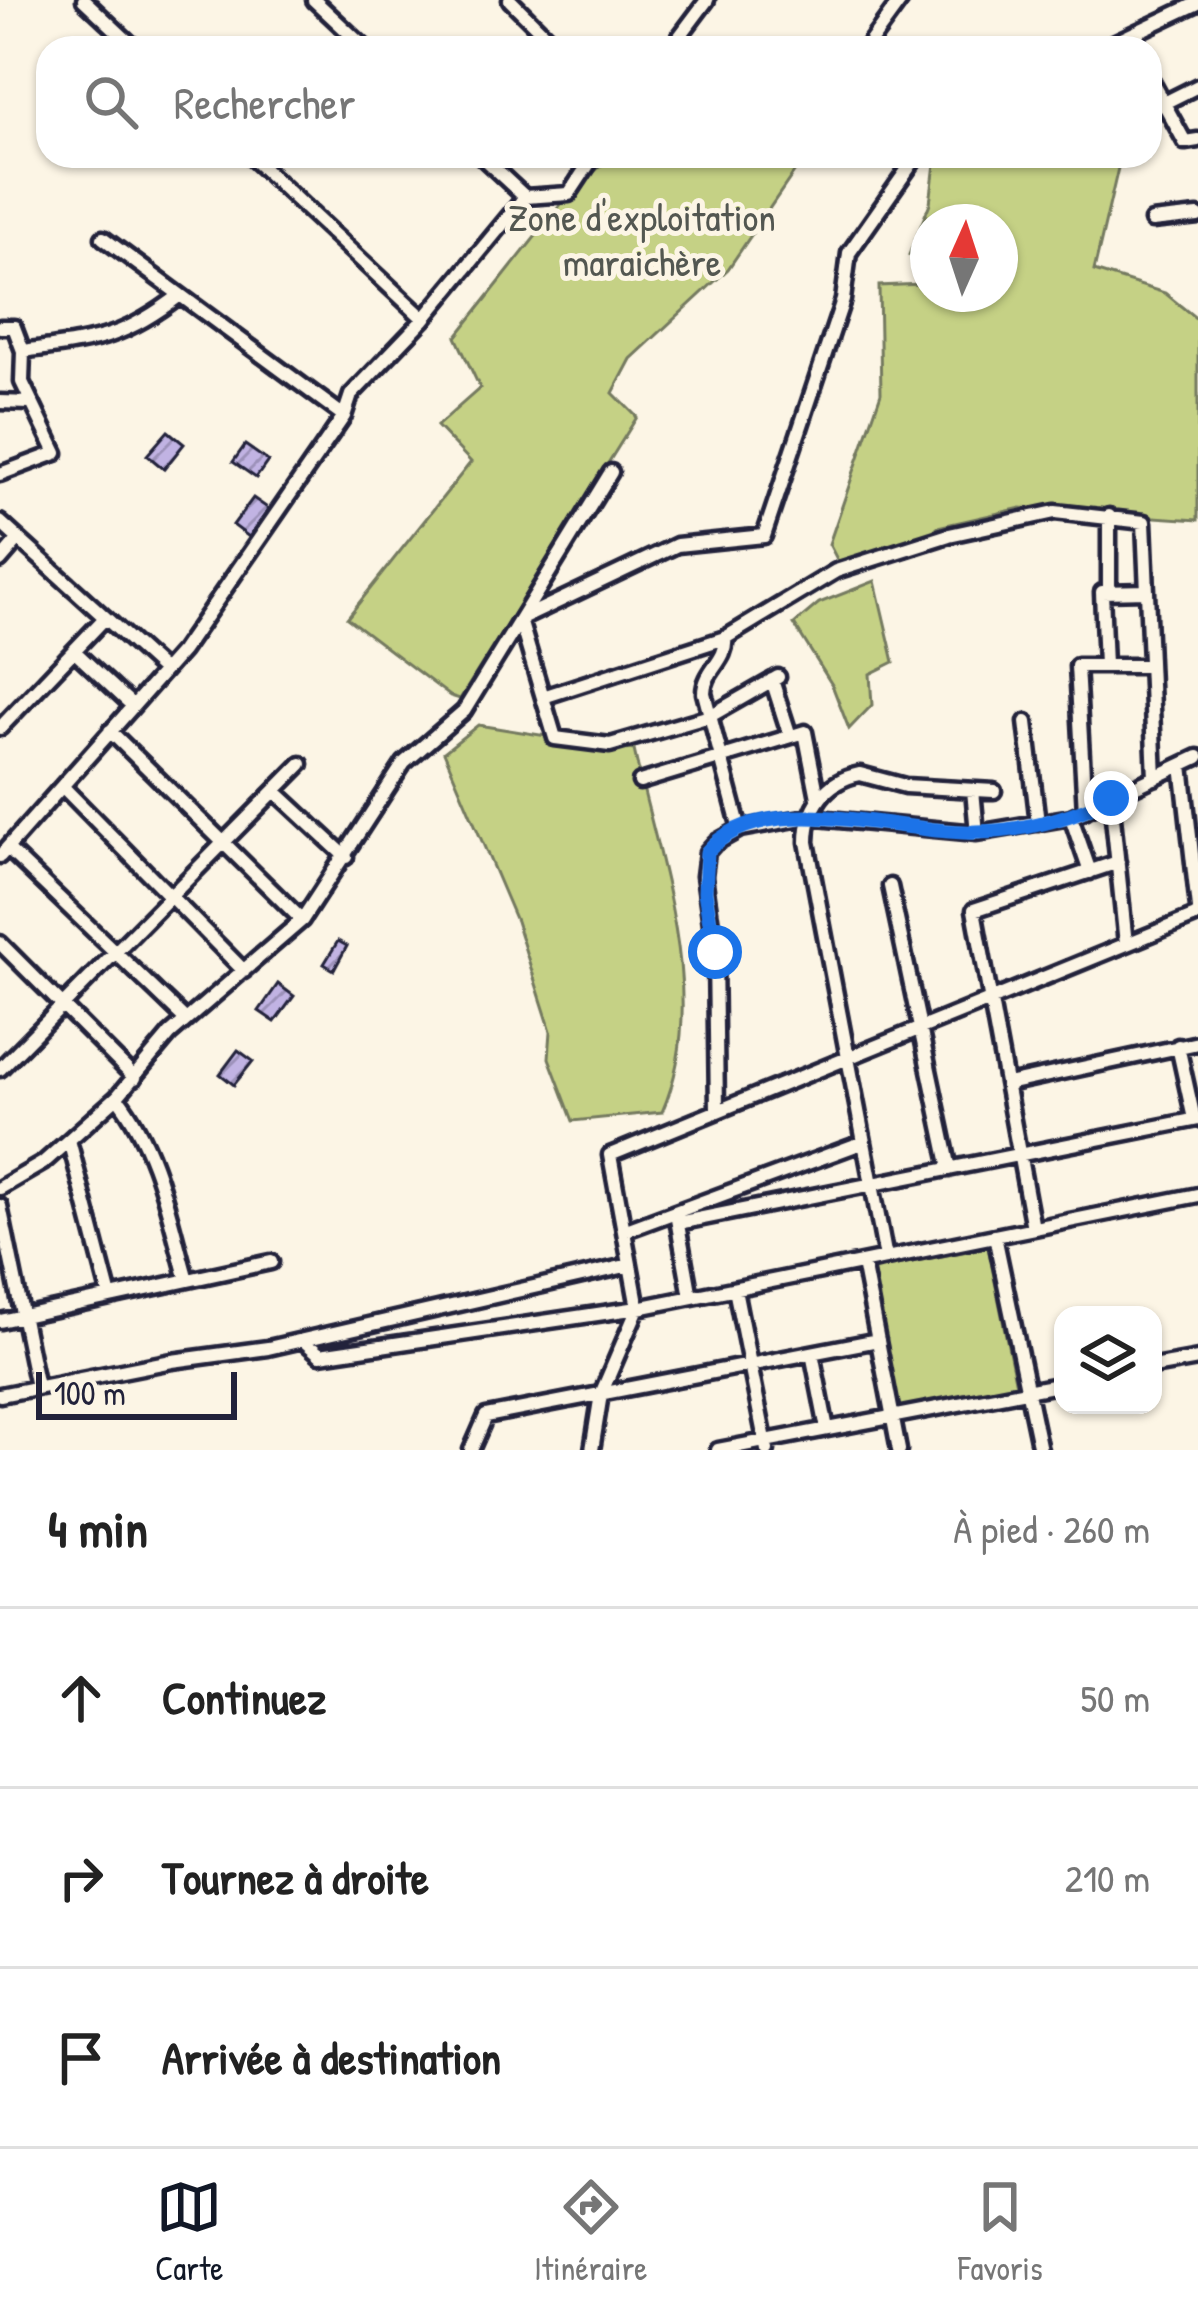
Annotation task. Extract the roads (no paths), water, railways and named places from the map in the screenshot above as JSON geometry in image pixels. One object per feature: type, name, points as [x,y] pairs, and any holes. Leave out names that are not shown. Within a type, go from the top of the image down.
[{"type":"street","points":[[84,0],[122,36]]},
{"type":"street","points":[[314,0],[352,36]]},
{"type":"street","points":[[680,36],[707,0]]},
{"type":"street","points":[[875,36],[901,0]]},
{"type":"street","points":[[516,2],[547,36]]},
{"type":"street","points":[[1143,36],[1198,3]]},
{"type":"street","points":[[1164,103],[1198,86]]},
{"type":"street","points":[[1162,99],[1185,142],[1198,140]]},
{"type":"street","points":[[263,168],[424,320]]},
{"type":"street","points":[[494,168],[525,197]]},
{"type":"street","points":[[186,1020],[4,852],[164,671],[344,416],[351,395],[424,320],[525,197],[569,194],[586,168]]},
{"type":"street","points":[[520,620],[676,545],[764,536],[843,300],[849,254],[909,168]]},
{"type":"street","points":[[1152,221],[1195,220]]},
{"type":"street","points":[[103,238],[344,416]]},
{"type":"street","points":[[23,351],[137,328],[180,295]]},
{"type":"street","points":[[0,327],[14,327],[23,351],[22,382],[56,453],[0,474]]},
{"type":"street","points":[[0,402],[30,403]]},
{"type":"street","points":[[0,1188],[69,1140],[117,1097],[186,1020],[302,920],[404,763],[464,711],[611,472]]},
{"type":"street","points":[[543,697],[725,638],[788,597],[868,560],[1055,512],[1109,516],[1144,522],[1155,778]]},
{"type":"street","points":[[1109,516],[1109,592]]},
{"type":"street","points":[[0,522],[164,671]]},
{"type":"street","points":[[0,561],[19,539]]},
{"type":"street","points":[[1105,666],[1102,592],[1147,591]]},
{"type":"street","points":[[0,728],[106,618]]},
{"type":"street","points":[[520,620],[555,738],[610,745],[710,716],[775,678],[790,736]]},
{"type":"street","points":[[725,638],[724,654],[704,684],[740,829]]},
{"type":"street","points":[[74,651],[133,706]]},
{"type":"street","points":[[1090,872],[1078,814],[1077,666],[1150,666]]},
{"type":"street","points":[[1027,722],[1038,823]]},
{"type":"street","points":[[110,731],[302,920]]},
{"type":"street","points":[[640,782],[805,731],[818,798]]},
{"type":"street","points":[[717,1112],[715,952],[704,877],[707,852],[740,829],[807,817],[976,832],[1038,823],[1078,814],[1198,757]]},
{"type":"street","points":[[0,1069],[301,764]]},
{"type":"street","points":[[592,1450],[601,1394],[638,1308],[610,1155],[1198,911],[1182,765]]},
{"type":"street","points":[[886,1258],[806,842],[807,817],[818,798],[840,781],[860,774],[905,786],[994,791]]},
{"type":"street","points":[[62,785],[244,971]]},
{"type":"street","points":[[974,790],[976,832]]},
{"type":"street","points":[[274,791],[346,857]]},
{"type":"street","points":[[1111,798],[1126,944]]},
{"type":"street","points":[[1033,1228],[974,910],[1118,862]]},
{"type":"street","points":[[890,886],[950,1169]]},
{"type":"street","points":[[0,943],[135,1078]]},
{"type":"street","points":[[1007,1084],[1198,1043]]},
{"type":"street","points":[[624,1231],[1196,1119],[1178,1046]]},
{"type":"street","points":[[117,1097],[139,1125],[153,1160],[188,1280]]},
{"type":"street","points":[[69,1140],[110,1297]]},
{"type":"street","points":[[677,1218],[864,1142]]},
{"type":"street","points":[[303,1340],[320,1355],[638,1308],[1198,1195]]},
{"type":"street","points":[[0,1206],[37,1388]]},
{"type":"street","points":[[677,1218],[691,1298]]},
{"type":"street","points":[[995,1236],[1040,1450]]},
{"type":"street","points":[[0,1321],[271,1262]]},
{"type":"street","points":[[862,1263],[899,1450]]},
{"type":"street","points":[[0,1395],[303,1340],[631,1264]]},
{"type":"street","points":[[735,1288],[766,1445]]},
{"type":"street","points":[[471,1450],[486,1416],[878,1340]]},
{"type":"street","points":[[812,1353],[827,1429]]},
{"type":"street","points":[[1162,1365],[1198,1359]]},
{"type":"street","points":[[718,1450],[766,1445],[1054,1386]]},
{"type":"park label","name":"Zone d'exploitation maraichère","points":[[642,238]]}]
